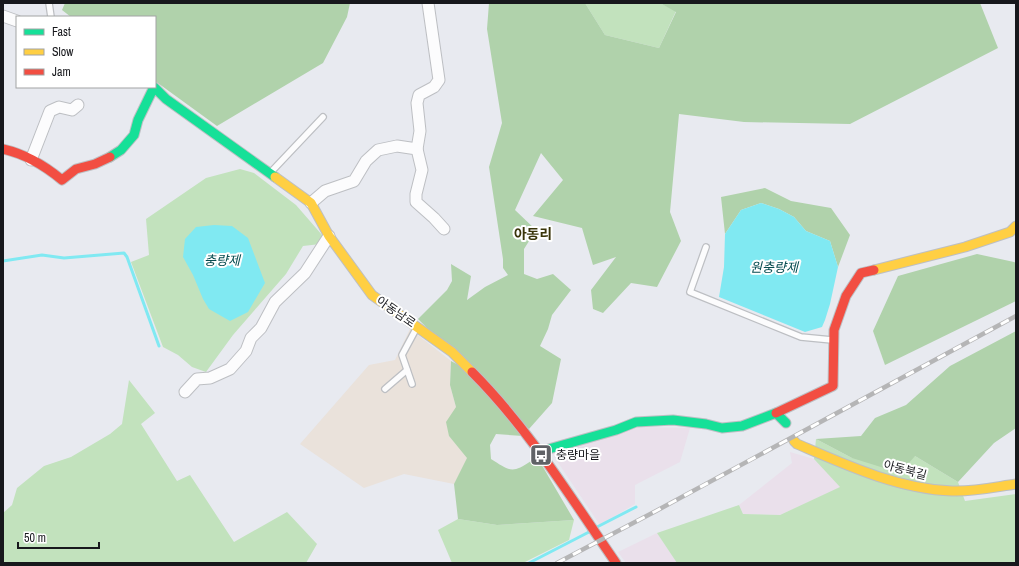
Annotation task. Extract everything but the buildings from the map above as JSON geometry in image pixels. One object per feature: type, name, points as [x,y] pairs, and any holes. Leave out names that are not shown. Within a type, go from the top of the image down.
[{"type":"street","points":[[428,3],[440,80],[434,87],[419,95],[417,103],[420,131],[417,149],[422,170],[416,194],[416,202],[444,229]]},
{"type":"street","points":[[4,19],[16,21]]},
{"type":"street","points":[[3,149],[14,151],[50,170],[62,180],[76,169],[95,164],[121,150],[134,135],[138,120],[154,88]]},
{"type":"street","name":"아동남로","points":[[155,88],[166,99],[311,203],[329,236],[372,295],[452,352],[494,394],[529,438],[616,563]]},
{"type":"street","points":[[31,160],[50,111],[59,107],[72,110],[78,105]]},
{"type":"street","points":[[311,203],[325,191],[354,181],[366,161],[378,150],[397,146],[417,149]]},
{"type":"street","points":[[538,452],[616,430],[636,422],[673,420],[706,424],[722,428],[742,426],[776,413],[833,386],[834,330],[846,296],[861,273],[890,267],[965,247],[1010,232],[1016,226]]},
{"type":"street","points":[[185,392],[197,379],[210,378],[230,369],[246,351],[251,338],[261,328],[275,302],[305,273],[329,236]]},
{"type":"street","points":[[776,413],[786,423]]},
{"type":"street","name":"아동북길","points":[[794,441],[797,444],[839,462],[891,480],[919,487],[976,490],[1016,484]]},
{"type":"lane","points":[[49,3],[51,16]]},
{"type":"lane","points":[[269,173],[323,117]]},
{"type":"lane","points":[[706,247],[690,292],[801,337],[834,340]]},
{"type":"lane","points":[[412,384],[402,355],[417,327]]},
{"type":"lane","points":[[385,390],[407,370]]},
{"type":"shaded area","points":[[410,329],[451,361],[450,385],[456,407],[449,436],[468,458],[454,484],[404,474],[364,488],[300,444],[369,365],[395,360]]},
{"type":"shaded area","points":[[640,427],[690,428],[680,462],[635,485],[635,504],[600,525],[551,452]]},
{"type":"shaded area","points":[[790,452],[814,459],[841,487],[780,515],[743,514],[739,505],[792,463]]},
{"type":"shaded area","points":[[657,533],[677,563],[626,563],[618,552]]},
{"type":"green space","points":[[65,3],[350,3],[347,17],[323,63],[217,126],[156,82],[156,16],[70,16],[62,10]]},
{"type":"green space","points":[[489,3],[585,3],[605,35],[659,48],[676,12],[660,3],[980,3],[998,48],[850,124],[744,122],[679,114],[670,212],[681,241],[657,287],[631,283],[603,313],[593,309],[591,290],[616,257],[593,265],[582,228],[533,216],[563,180],[541,153],[515,210],[536,230],[524,249],[524,274],[537,279],[553,274],[571,290],[552,315],[548,329],[540,346],[561,359],[552,403],[529,429],[418,319],[447,290],[452,281],[451,264],[471,276],[467,300],[485,287],[508,275],[503,268],[503,259],[489,167],[502,123],[487,29]]},
{"type":"green space","points":[[585,3],[660,3],[676,11],[659,48],[605,35]]},
{"type":"green space","points":[[240,169],[254,173],[296,205],[329,243],[303,246],[286,274],[233,335],[206,372],[192,367],[178,355],[163,347],[131,262],[149,255],[146,219],[206,178]]},
{"type":"green space","points":[[765,188],[791,201],[831,208],[850,235],[838,267],[830,241],[806,231],[794,217],[779,209],[761,203],[741,210],[725,234],[721,197]]},
{"type":"green space","points":[[977,254],[1016,263],[1016,301],[885,365],[873,331],[898,276]]},
{"type":"green space","points":[[1016,331],[1016,428],[994,443],[958,482],[915,456],[900,473],[852,458],[816,439],[861,436],[875,418],[906,405],[950,366]]},
{"type":"green space","points":[[451,361],[464,368],[523,436],[496,434],[490,445],[491,459],[511,469],[519,468],[531,461],[540,462],[574,520],[497,525],[458,519],[454,484],[467,458],[449,436],[446,422],[456,407],[450,385]]},
{"type":"green space","points":[[129,380],[155,413],[141,424],[177,481],[190,475],[234,542],[287,512],[317,544],[306,563],[3,563],[3,513],[12,505],[17,488],[44,466],[71,457],[110,434],[122,424]]},
{"type":"green space","points":[[816,439],[852,458],[915,456],[958,482],[965,501],[1016,494],[1016,563],[677,563],[657,533],[739,505],[743,514],[780,515],[840,487],[814,459]]},
{"type":"green space","points":[[458,519],[497,525],[574,520],[569,540],[523,563],[452,563],[438,530]]},
{"type":"water","name":"원충량제","points":[[761,203],[779,209],[794,217],[806,231],[830,241],[838,267],[830,304],[822,327],[805,332],[719,297],[724,267],[725,234],[741,210]]},
{"type":"water","name":"충량제","points":[[214,225],[232,226],[248,238],[265,283],[248,312],[230,321],[209,309],[183,257],[185,239],[196,227]]},
{"type":"waterway","points":[[3,261],[42,255],[64,258],[124,253],[127,257],[159,346]]},
{"type":"waterway","points":[[597,527],[636,507]]},
{"type":"waterway","points":[[529,563],[589,532]]},
{"type":"railway","points":[[557,563],[1016,316]]},
{"type":"traffic: fast","points":[[110,157],[121,150],[134,135],[138,120],[154,88]]},
{"type":"traffic: fast","points":[[155,88],[166,99],[275,177]]},
{"type":"traffic: fast","points":[[538,452],[616,430],[636,422],[673,420],[706,424],[722,428],[742,426],[776,413],[786,423]]},
{"type":"traffic: slow","points":[[275,177],[311,203],[329,236],[372,295],[452,352],[472,372]]},
{"type":"traffic: slow","points":[[874,270],[965,247],[1010,232],[1016,226]]},
{"type":"traffic: slow","points":[[794,441],[797,444],[853,468],[912,486],[952,491],[968,491],[1016,484]]},
{"type":"traffic: jam","points":[[3,149],[34,161],[62,180],[76,169],[95,164],[110,157]]},
{"type":"traffic: jam","points":[[776,413],[833,386],[834,330],[846,296],[861,273],[874,270]]},
{"type":"traffic: jam","points":[[472,372],[493,394],[531,440],[616,563]]},
{"type":"place","name":"충량마을","points":[[541,455]]},
{"type":"district","name":"아동리","points":[[533,234]]}]
